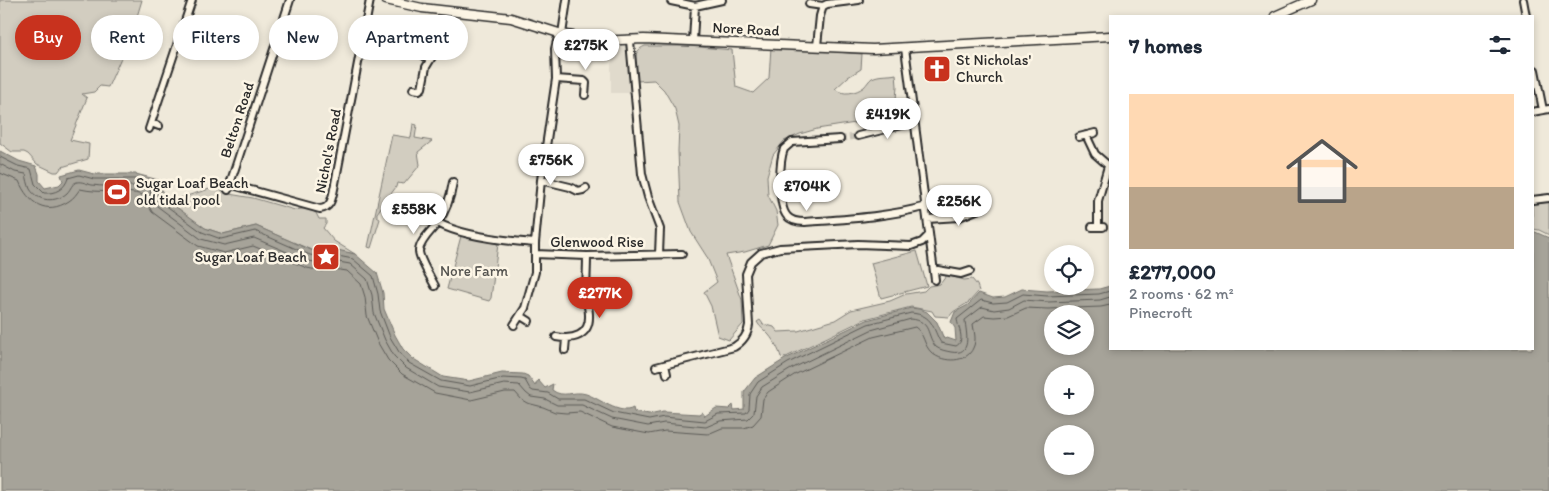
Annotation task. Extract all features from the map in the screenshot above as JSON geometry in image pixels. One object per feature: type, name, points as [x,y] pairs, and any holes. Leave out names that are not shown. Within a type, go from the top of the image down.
[{"type":"street","points":[[159,126],[150,126],[192,0]]},
{"type":"street","name":"Belton Road","points":[[228,187],[290,0]]},
{"type":"street","name":"Nichol's Road","points":[[367,15],[370,0]]},
{"type":"street","name":"Nore Road","points":[[386,0],[407,6],[511,18],[561,34],[598,41],[644,39],[872,49],[1109,36]]},
{"type":"street","points":[[514,325],[521,316],[533,281],[541,180],[556,79],[555,49],[561,34],[567,0]]},
{"type":"street","points":[[671,1],[695,6],[722,0]]},
{"type":"street","points":[[809,4],[823,6],[859,0]]},
{"type":"street","points":[[1278,15],[1312,0]]},
{"type":"street","points":[[1523,0],[1526,15]]},
{"type":"street","points":[[693,41],[695,6]]},
{"type":"street","points":[[818,46],[820,16],[823,6]]},
{"type":"street","name":"Glenwood Rise","points":[[630,41],[642,174],[660,229],[659,254]]},
{"type":"street","points":[[905,48],[927,206],[935,280]]},
{"type":"street","name":"Nichol's Road","points":[[228,187],[320,209],[328,206],[332,199],[359,60]]},
{"type":"street","points":[[413,89],[420,90],[422,88],[426,68],[430,60]]},
{"type":"street","points":[[1535,70],[1546,110]]},
{"type":"street","points":[[556,79],[584,81],[586,83],[585,95]]},
{"type":"street","points":[[858,136],[914,122]]},
{"type":"street","points":[[1079,137],[1095,133]]},
{"type":"street","points":[[1086,135],[1095,154],[1109,166],[1099,195],[1098,227]]},
{"type":"street","points":[[840,139],[792,142],[784,149],[782,155],[781,193],[785,214],[790,219],[806,222],[833,220],[927,206]]},
{"type":"street","points":[[541,180],[570,187],[578,191],[586,188]]},
{"type":"street","points":[[440,278],[434,284],[419,251],[423,241],[438,222],[454,192],[452,182]]},
{"type":"street","points":[[578,191],[580,200]]},
{"type":"street","points":[[1534,200],[1549,198]]},
{"type":"street","points":[[927,219],[959,217],[984,207]]},
{"type":"street","points":[[438,222],[448,227],[479,235],[535,242]]},
{"type":"street","points":[[656,367],[734,347],[744,337],[748,331],[749,322],[746,274],[752,262],[761,253],[780,248],[858,244],[911,246],[922,242],[929,235]]},
{"type":"street","name":"Glenwood Rise","points":[[535,254],[587,256],[682,254]]},
{"type":"street","points":[[556,337],[566,339],[580,336],[588,324],[587,256]]},
{"type":"street","points":[[934,271],[967,273]]},
{"type":"street","points":[[521,316],[530,321]]},
{"type":"street","points":[[565,350],[566,339]]},
{"type":"street","points":[[665,365],[667,374]]},
{"type":"shaded area","points":[[625,45],[630,93],[611,93],[611,65],[616,49]]},
{"type":"green space","points":[[0,0],[142,0],[137,15],[91,15],[91,60],[120,60],[108,87],[100,86],[94,92],[82,94],[87,98],[70,140],[89,144],[88,159],[62,167],[58,172],[54,172],[37,164],[28,154],[12,152],[0,143]]},
{"type":"green space","points":[[645,46],[689,46],[732,50],[736,87],[753,93],[769,78],[771,47],[862,54],[861,69],[848,77],[835,89],[842,92],[857,91],[875,77],[896,74],[896,100],[887,109],[868,121],[817,129],[800,134],[784,141],[773,155],[767,176],[768,195],[776,211],[778,225],[768,245],[726,255],[742,300],[743,324],[729,340],[718,336],[711,306],[704,292],[717,282],[707,257],[691,232],[680,202],[679,126],[675,109],[664,90],[654,80],[637,81],[636,56],[637,52]]},
{"type":"green space","points":[[413,124],[417,125],[415,138],[432,141],[418,152],[420,165],[404,184],[397,183],[377,213],[377,217],[380,219],[371,248],[368,247],[392,135],[411,138]]},
{"type":"green space","points":[[216,187],[229,194],[253,198],[295,210],[307,208],[316,213],[319,219],[326,219],[326,224],[323,228],[334,241],[355,254],[333,250],[322,252],[311,250],[256,226],[223,234],[205,228],[172,205],[180,198]]},
{"type":"green space","points":[[1549,202],[1549,235],[1534,229],[1534,204]]},
{"type":"green space","name":"Nore Farm","points":[[461,236],[498,244],[491,298],[489,301],[447,289]]},
{"type":"green space","points":[[917,251],[927,286],[881,298],[871,263]]},
{"type":"green space","points":[[947,275],[964,280],[972,279],[979,291],[969,302],[953,312],[949,317],[935,316],[932,311],[911,307],[865,319],[784,358],[781,357],[771,337],[757,322],[760,320],[763,324],[774,327],[778,332],[798,331],[835,320],[851,310],[890,301],[906,294],[924,291],[929,286],[940,284]]},
{"type":"water","points":[[0,151],[19,161],[36,166],[39,181],[45,188],[59,185],[63,181],[61,175],[79,170],[94,174],[136,174],[159,180],[163,185],[162,193],[164,198],[205,228],[223,234],[256,226],[311,250],[322,252],[333,249],[355,254],[377,273],[383,293],[384,309],[403,349],[412,358],[443,377],[469,381],[502,373],[523,374],[528,376],[535,386],[538,380],[545,388],[553,384],[552,390],[556,393],[582,393],[622,410],[633,408],[634,412],[649,415],[663,412],[699,414],[702,412],[705,416],[716,408],[729,409],[733,405],[734,410],[744,409],[744,392],[755,378],[785,359],[867,320],[911,308],[927,312],[937,322],[944,339],[956,341],[955,328],[951,322],[955,312],[968,305],[979,293],[993,298],[1005,297],[1022,289],[1044,291],[1044,295],[1094,295],[1094,289],[1109,286],[1109,350],[1534,350],[1534,231],[1549,238],[1549,491],[0,491]]},
{"type":"tunnel","points":[[840,139],[858,136]]},
{"type":"place","name":"St Nicholas' Church","points":[[937,69]]},
{"type":"place","name":"Sugar Loaf Beach old tidal pool","points":[[117,192]]},
{"type":"place","name":"Sugar Loaf Beach","points":[[326,257]]}]
